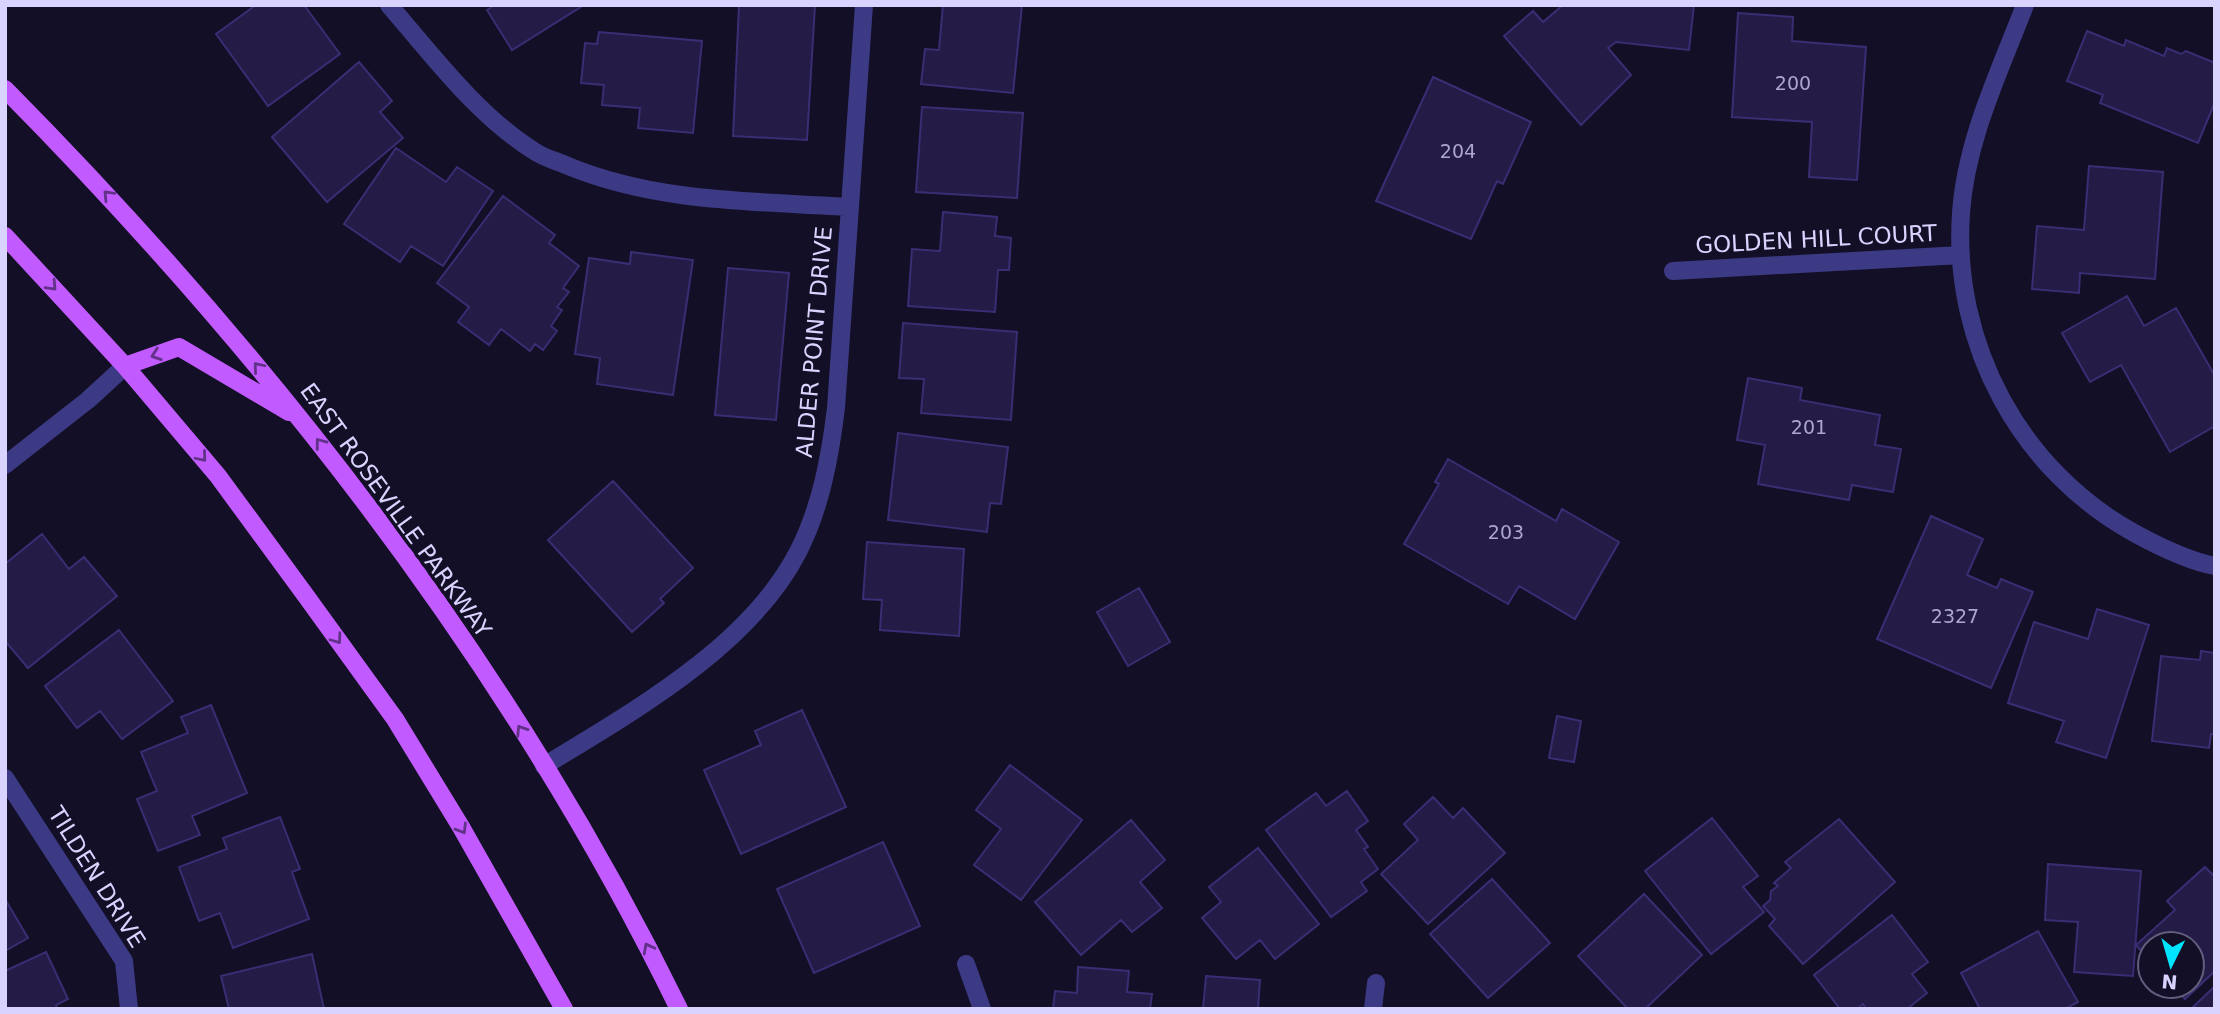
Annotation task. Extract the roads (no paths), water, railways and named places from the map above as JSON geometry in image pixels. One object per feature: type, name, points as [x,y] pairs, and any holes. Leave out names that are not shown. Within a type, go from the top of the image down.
[{"type":"main road","name":"EAST ROSEVILLE PARKWAY","points":[[5,89],[133,221],[302,419],[387,531],[478,663],[544,766],[603,865],[679,1009]]},
{"type":"main road","points":[[5,236],[125,366],[218,477],[395,719],[461,827],[564,1009]]},
{"type":"main road","points":[[125,366],[178,347],[302,419]]},
{"type":"street","points":[[388,5],[497,124],[536,153],[586,173],[666,194],[850,207]]},
{"type":"street","name":"ALDER POINT DRIVE","points":[[544,766],[616,722],[697,665],[738,629],[772,591],[798,553],[816,511],[829,460],[836,408],[864,5]]},
{"type":"street","points":[[2025,5],[1988,100],[1967,168],[1961,213],[1961,256],[1964,294],[1972,333],[2010,415],[2038,456],[2111,521],[2158,546],[2215,566]]},
{"type":"street","name":"GOLDEN HILL COURT","points":[[1673,271],[1961,256]]},
{"type":"street","points":[[5,465],[88,400],[125,366]]},
{"type":"street","name":"TILDEN DRIVE","points":[[5,778],[124,961],[129,1009]]},
{"type":"street","points":[[966,964],[982,1009]]},
{"type":"street","points":[[1373,1009],[1376,983]]}]
